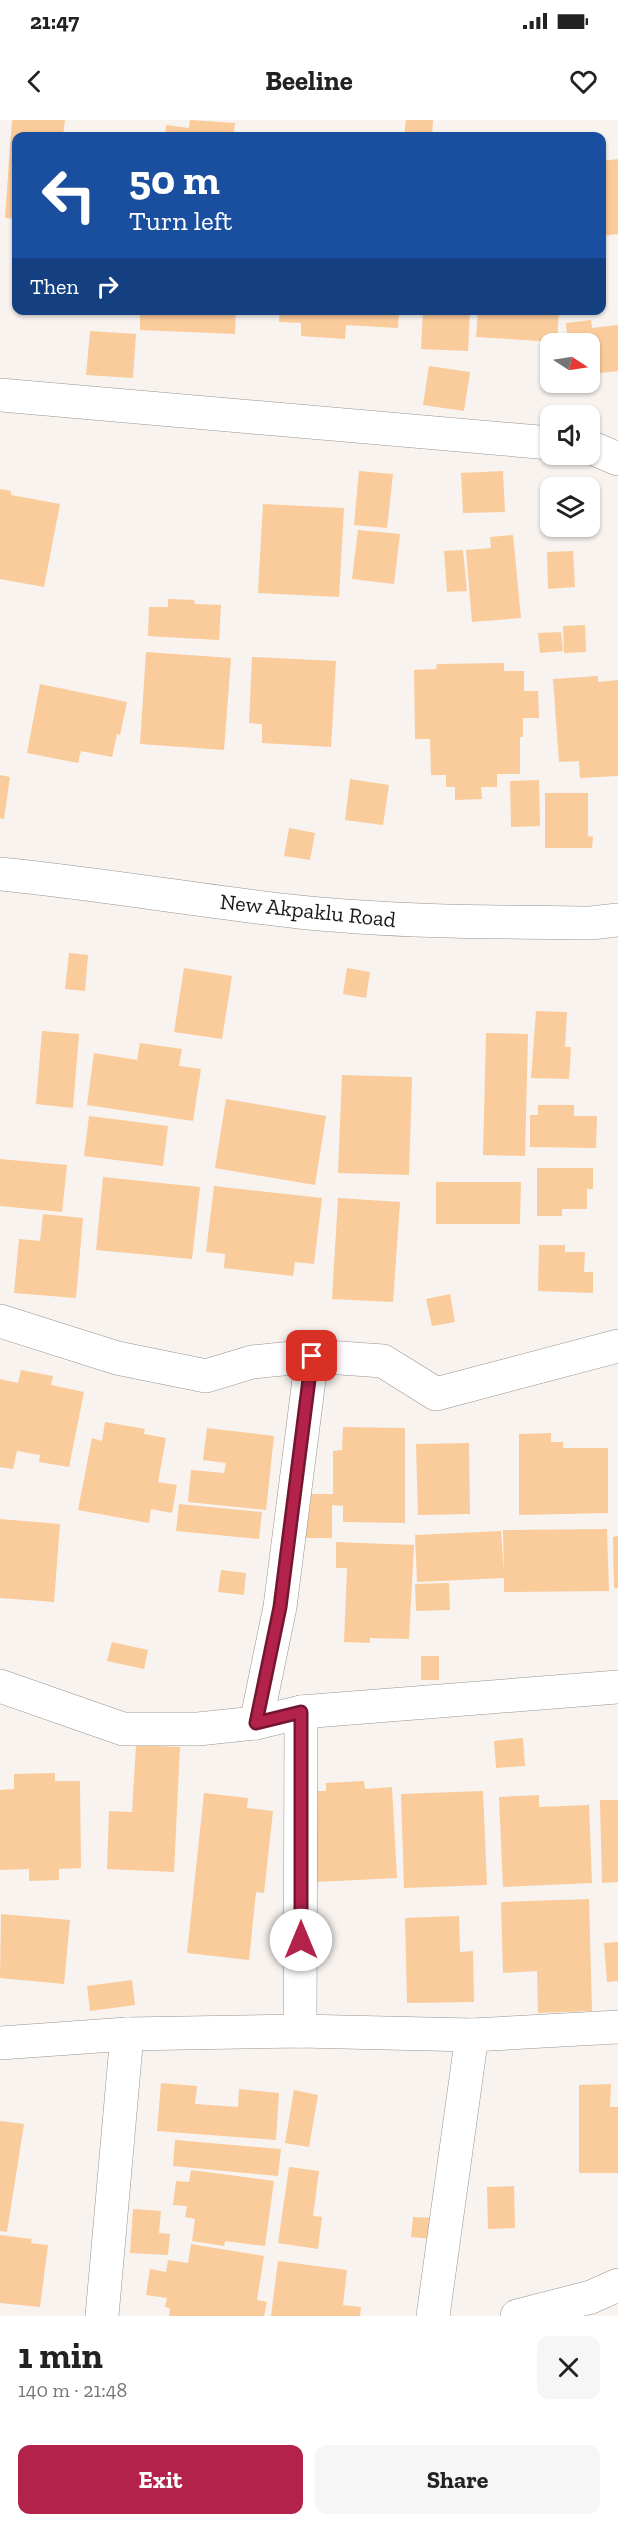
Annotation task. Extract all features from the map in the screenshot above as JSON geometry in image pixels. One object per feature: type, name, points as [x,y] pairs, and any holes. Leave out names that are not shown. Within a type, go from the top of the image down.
[{"type":"street","points":[[0,395],[540,442]]},
{"type":"street","points":[[600,451],[618,459]]},
{"type":"street","name":"New Akpaklu Road","points":[[0,874],[298,912],[414,921],[591,923],[618,920]]},
{"type":"street","points":[[0,1321],[117,1358],[206,1376],[252,1362],[312,1356],[383,1361],[436,1394],[618,1346]]},
{"type":"street","points":[[256,1723],[280,1607],[312,1356]]},
{"type":"street","points":[[0,1686],[123,1729],[198,1729],[256,1723],[301,1712],[618,1687]]},
{"type":"street","points":[[300,2031],[301,1712]]},
{"type":"street","points":[[0,2043],[127,2034],[300,2031],[472,2035],[618,2027]]},
{"type":"street","points":[[102,2316],[127,2034]]},
{"type":"street","points":[[433,2316],[472,2035]]},
{"type":"street","points":[[517,2316],[591,2297],[618,2285]]},
{"type":"building","points":[[12,120],[65,120],[64,132],[12,132],[12,219],[5,218]]},
{"type":"building","points":[[190,120],[235,123],[234,132],[165,132],[166,125],[189,128]]},
{"type":"building","points":[[406,120],[433,120],[432,132],[404,132]]},
{"type":"building","points":[[618,159],[618,234],[606,236],[606,160]]},
{"type":"building","points":[[140,315],[236,315],[235,334],[140,330]]},
{"type":"building","points":[[280,315],[399,315],[398,328],[346,325],[345,339],[301,336],[301,323],[279,322]]},
{"type":"building","points":[[423,315],[470,315],[468,351],[421,349]]},
{"type":"building","points":[[478,315],[559,315],[558,333],[540,333],[540,341],[476,337]]},
{"type":"building","points":[[591,320],[592,328],[618,325],[618,371],[600,373],[600,333],[567,333],[566,323]]},
{"type":"building","points":[[90,331],[136,334],[133,378],[86,375]]},
{"type":"building","points":[[429,366],[470,372],[464,411],[423,405]]},
{"type":"building","points":[[359,471],[393,474],[387,528],[354,525]]},
{"type":"building","points":[[503,471],[505,512],[463,513],[461,473]]},
{"type":"building","points":[[0,489],[11,491],[11,495],[60,504],[44,587],[0,579]]},
{"type":"building","points":[[263,504],[344,508],[339,597],[258,593]]},
{"type":"building","points":[[358,530],[400,534],[394,584],[352,579]]},
{"type":"building","points":[[513,535],[521,618],[472,622],[466,550],[491,548],[490,537]]},
{"type":"building","points":[[463,550],[467,591],[447,592],[444,551]]},
{"type":"building","points":[[573,551],[575,587],[548,589],[547,552]]},
{"type":"building","points":[[168,599],[194,600],[195,604],[221,605],[219,640],[148,636],[149,607],[168,607]]},
{"type":"building","points":[[585,625],[586,652],[564,653],[563,626]]},
{"type":"building","points":[[561,632],[563,651],[540,653],[538,633]]},
{"type":"building","points":[[146,652],[231,658],[224,750],[140,744]]},
{"type":"building","points":[[252,657],[336,661],[331,747],[262,743],[262,724],[249,723]]},
{"type":"building","points":[[504,663],[504,671],[524,671],[524,691],[538,691],[539,718],[523,718],[523,737],[520,737],[520,774],[497,774],[497,787],[481,787],[482,799],[455,800],[455,787],[446,787],[446,775],[431,775],[430,739],[415,739],[414,670],[436,669],[437,664]]},
{"type":"building","points":[[598,676],[598,682],[618,680],[618,776],[580,778],[579,761],[559,762],[553,679]]},
{"type":"building","points":[[40,684],[127,702],[120,735],[117,734],[112,757],[81,751],[78,763],[27,753]]},
{"type":"building","points":[[0,775],[10,777],[4,819],[0,818]]},
{"type":"building","points":[[350,779],[389,785],[383,825],[345,820]]},
{"type":"building","points":[[539,780],[540,826],[511,827],[510,781]]},
{"type":"building","points":[[545,793],[588,793],[588,836],[593,837],[592,848],[545,848]]},
{"type":"building","points":[[289,828],[315,833],[310,860],[284,856]]},
{"type":"building","points":[[69,953],[88,955],[85,991],[65,989]]},
{"type":"building","points":[[184,968],[232,976],[222,1039],[174,1032]]},
{"type":"building","points":[[347,968],[370,972],[366,998],[343,994]]},
{"type":"building","points":[[536,1011],[567,1012],[565,1047],[571,1047],[569,1079],[531,1078]]},
{"type":"building","points":[[42,1031],[79,1034],[73,1108],[36,1104]]},
{"type":"building","points":[[486,1033],[528,1034],[525,1156],[483,1155]]},
{"type":"building","points":[[140,1043],[182,1049],[179,1066],[201,1069],[193,1121],[87,1105],[94,1053],[137,1060]]},
{"type":"building","points":[[342,1075],[412,1077],[409,1175],[338,1173]]},
{"type":"building","points":[[226,1099],[326,1116],[315,1185],[215,1168]]},
{"type":"building","points":[[538,1105],[574,1105],[574,1116],[597,1116],[596,1148],[530,1147],[530,1115],[538,1115]]},
{"type":"building","points":[[89,1116],[168,1126],[163,1166],[84,1156]]},
{"type":"building","points":[[0,1159],[67,1165],[62,1212],[0,1206]]},
{"type":"building","points":[[537,1168],[593,1168],[593,1189],[587,1189],[587,1209],[562,1209],[562,1216],[537,1216]]},
{"type":"building","points":[[103,1177],[200,1187],[192,1259],[96,1250]]},
{"type":"building","points":[[436,1182],[521,1182],[520,1224],[436,1224]]},
{"type":"building","points":[[214,1186],[322,1198],[314,1264],[295,1262],[293,1276],[224,1268],[225,1254],[206,1252]]},
{"type":"building","points":[[338,1198],[400,1202],[393,1302],[332,1299]]},
{"type":"building","points":[[43,1214],[83,1218],[76,1298],[14,1293],[19,1239],[40,1241]]},
{"type":"building","points":[[539,1245],[565,1245],[565,1252],[585,1252],[584,1272],[593,1272],[593,1293],[538,1291]]},
{"type":"building","points":[[450,1294],[455,1322],[432,1326],[426,1299]]},
{"type":"building","points":[[21,1370],[53,1376],[51,1385],[84,1392],[69,1467],[39,1462],[40,1455],[17,1451],[13,1469],[0,1467],[0,1379],[18,1383]]},
{"type":"building","points":[[105,1422],[145,1429],[144,1434],[166,1438],[158,1482],[177,1485],[172,1513],[151,1509],[149,1523],[78,1510],[92,1438],[102,1441]]},
{"type":"building","points":[[343,1427],[405,1428],[405,1523],[343,1522],[343,1506],[332,1505],[332,1538],[303,1538],[303,1494],[333,1494],[333,1451],[342,1450]]},
{"type":"building","points":[[207,1428],[274,1436],[266,1510],[188,1502],[191,1470],[224,1473],[226,1463],[203,1460]]},
{"type":"building","points":[[551,1433],[551,1442],[563,1442],[563,1448],[608,1448],[608,1513],[519,1515],[519,1434]]},
{"type":"building","points":[[469,1443],[470,1514],[418,1515],[416,1444]]},
{"type":"building","points":[[179,1504],[262,1512],[259,1539],[176,1531]]},
{"type":"building","points":[[0,1519],[60,1524],[54,1602],[0,1598]]},
{"type":"building","points":[[607,1529],[609,1591],[504,1592],[504,1578],[417,1582],[415,1535],[501,1531],[504,1573],[503,1530]]},
{"type":"building","points":[[618,1536],[618,1588],[614,1588],[613,1537]]},
{"type":"building","points":[[336,1542],[414,1545],[409,1639],[370,1638],[370,1643],[344,1642],[347,1568],[336,1568]]},
{"type":"building","points":[[221,1570],[246,1573],[244,1595],[218,1592]]},
{"type":"building","points":[[449,1583],[450,1610],[416,1611],[415,1584]]},
{"type":"building","points":[[112,1642],[148,1650],[144,1669],[107,1661]]},
{"type":"building","points":[[421,1656],[439,1656],[439,1680],[421,1680]]},
{"type":"building","points":[[523,1738],[525,1766],[496,1768],[494,1741]]},
{"type":"building","points":[[136,1745],[180,1747],[174,1872],[107,1869],[109,1811],[132,1812]]},
{"type":"building","points":[[55,1773],[55,1781],[80,1781],[81,1868],[59,1869],[59,1880],[29,1881],[29,1869],[0,1870],[0,1790],[14,1789],[14,1774]]},
{"type":"building","points":[[364,1781],[365,1789],[392,1787],[397,1878],[316,1882],[311,1791],[326,1791],[326,1783]]},
{"type":"building","points":[[483,1791],[487,1885],[404,1888],[401,1794]]},
{"type":"building","points":[[204,1793],[248,1798],[247,1808],[273,1811],[264,1893],[256,1892],[249,1960],[187,1953]]},
{"type":"building","points":[[539,1795],[539,1807],[589,1805],[592,1883],[503,1887],[499,1797]]},
{"type":"building","points":[[600,1800],[618,1800],[618,1882],[602,1883]]},
{"type":"building","points":[[589,1899],[592,2011],[538,2013],[537,1971],[503,1973],[501,1902]]},
{"type":"building","points":[[1,1914],[70,1920],[64,1984],[0,1978]]},
{"type":"building","points":[[459,1916],[460,1952],[473,1951],[474,2002],[407,2003],[405,1918]]},
{"type":"building","points":[[618,1942],[618,1981],[607,1982],[604,1943]]},
{"type":"building","points":[[132,1980],[135,2005],[90,2011],[87,1986]]},
{"type":"building","points":[[161,2083],[197,2086],[195,2104],[238,2107],[239,2089],[279,2093],[276,2140],[157,2131]]},
{"type":"building","points":[[611,2084],[610,2107],[618,2107],[618,2173],[579,2173],[579,2085]]},
{"type":"building","points":[[294,2090],[318,2095],[309,2147],[285,2143]]},
{"type":"building","points":[[0,2121],[24,2124],[7,2232],[0,2231]]},
{"type":"building","points":[[175,2140],[281,2149],[278,2176],[173,2166]]},
{"type":"building","points":[[289,2167],[319,2171],[313,2216],[322,2217],[318,2249],[278,2243]]},
{"type":"building","points":[[191,2170],[274,2181],[265,2246],[225,2241],[224,2246],[192,2241],[195,2219],[185,2217],[187,2206],[173,2205],[176,2181],[189,2182]]},
{"type":"building","points":[[514,2186],[515,2228],[488,2229],[487,2187]]},
{"type":"building","points":[[133,2209],[161,2211],[159,2233],[170,2234],[168,2255],[130,2253]]},
{"type":"building","points":[[413,2217],[434,2218],[433,2239],[411,2237]]},
{"type":"building","points":[[0,2235],[32,2239],[31,2243],[48,2245],[40,2307],[0,2303]]},
{"type":"building","points":[[191,2244],[264,2256],[257,2300],[267,2302],[264,2316],[169,2316],[170,2308],[165,2307],[167,2298],[146,2295],[150,2269],[166,2272],[168,2260],[188,2263]]},
{"type":"building","points":[[278,2261],[347,2270],[343,2305],[361,2307],[360,2316],[271,2316]]},
{"type":"route","points":[[301,1940],[301,1712],[256,1723],[280,1607],[312,1356]]}]
